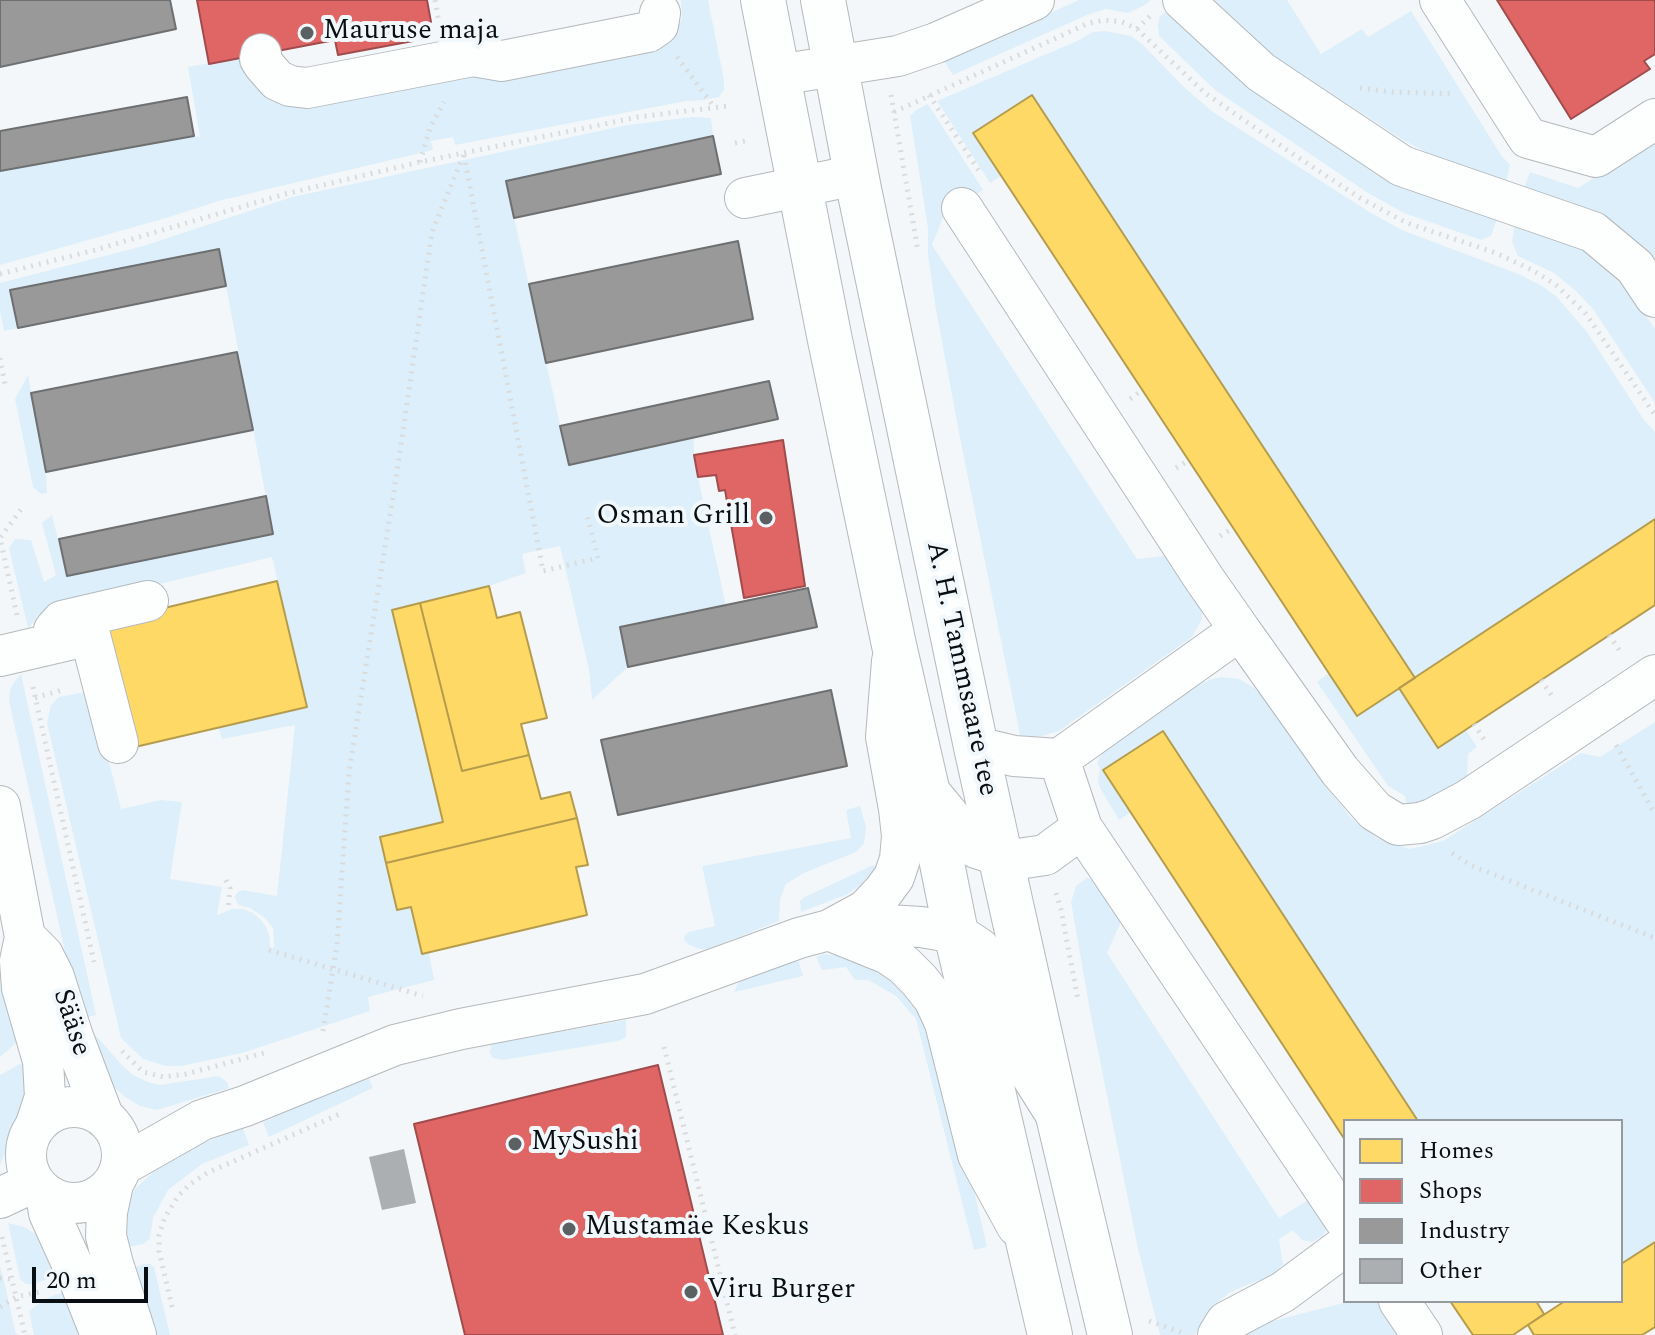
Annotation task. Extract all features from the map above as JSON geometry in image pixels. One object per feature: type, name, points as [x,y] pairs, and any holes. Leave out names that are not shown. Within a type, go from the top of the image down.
[{"type":"main road","name":"A. H. Tammsaare tee","points":[[763,0],[894,645],[956,933],[1050,1335]]},
{"type":"main road","name":"A. H. Tammsaare tee","points":[[823,0],[856,175],[976,747],[1059,1120],[1124,1326]]},
{"type":"street","points":[[778,75],[898,56],[936,43],[992,9],[1034,0]]},
{"type":"street","points":[[1183,0],[1261,72],[1402,166],[1593,232],[1635,267],[1655,297]]},
{"type":"street","points":[[1440,0],[1528,138],[1596,157],[1655,119]]},
{"type":"street","points":[[261,54],[260,59],[272,75],[283,83],[300,88],[462,58],[502,61],[648,32],[658,20]]},
{"type":"street","points":[[745,198],[856,175]]},
{"type":"street","points":[[962,208],[1187,553],[1340,771],[1375,811],[1398,825],[1432,819],[1468,800],[1655,675]]},
{"type":"street","points":[[22,653],[62,621],[148,601]]},
{"type":"street","points":[[976,747],[1014,756],[1059,759],[1240,630]]},
{"type":"street","points":[[22,653],[90,635],[118,743]]},
{"type":"street","points":[[829,930],[866,910],[894,877],[900,859],[902,836],[899,809],[886,737],[894,645]]},
{"type":"street","points":[[1059,759],[1082,828],[1343,1217]]},
{"type":"street","points":[[927,789],[976,848],[1001,856],[1018,859],[1045,855],[1082,828]]},
{"type":"street","name":"Sääse","points":[[0,806],[25,937],[20,961],[22,988],[43,1061],[45,1081],[45,1097],[26,1155],[27,1191],[49,1213],[101,1335]]},
{"type":"street","points":[[27,1191],[75,1204],[89,1202],[103,1194],[117,1175],[202,1120],[245,1106],[395,1045],[497,1021],[645,994],[799,938],[829,930],[888,925],[956,933],[979,948],[995,974],[1011,1043],[1059,1120]]},
{"type":"street","points":[[829,930],[888,954],[904,965],[934,999],[945,1023],[978,1155],[1029,1247]]},
{"type":"street","name":"Sääse","points":[[25,937],[43,955],[54,977],[72,1034],[106,1119],[117,1132],[121,1143],[117,1175],[107,1212],[106,1236],[136,1335]]},
{"type":"street","points":[[35,1127],[46,1116],[74,1107],[89,1109],[106,1119],[202,1120]]},
{"type":"street","points":[[1218,1335],[1226,1322],[1283,1292],[1343,1247]]},
{"type":"street","points":[[1400,1303],[1422,1335]]},
{"type":"path","points":[[658,20],[715,108]]},
{"type":"path","points":[[887,114],[1089,23],[1105,20],[1122,22],[1137,29],[1205,93],[1360,198],[1407,223],[1496,253],[1556,285],[1586,314],[1655,415]]},
{"type":"path","points":[[420,162],[430,128],[462,58]]},
{"type":"path","points":[[1351,87],[1455,94]]},
{"type":"path","points":[[929,95],[980,173]]},
{"type":"path","points":[[0,274],[95,250],[285,194],[420,162],[638,117],[728,106]]},
{"type":"path","points":[[735,143],[754,139]]},
{"type":"path","points":[[464,154],[543,571],[598,558],[587,515]]},
{"type":"path","points":[[335,1032],[322,1036],[337,945],[349,772],[432,232],[464,154]]},
{"type":"path","points":[[0,358],[5,384]]},
{"type":"path","points":[[22,508],[0,538],[22,653],[96,972]]},
{"type":"path","points":[[1597,714],[1655,814]]},
{"type":"path","points":[[1449,851],[1472,866],[1655,938]]},
{"type":"path","points":[[226,880],[230,888],[228,910]]},
{"type":"path","points":[[269,950],[424,996]]},
{"type":"path","points":[[118,1046],[143,1072],[164,1077],[277,1049]]},
{"type":"path","points":[[664,1047],[735,1335]]},
{"type":"path","points":[[175,1321],[159,1251],[159,1235],[165,1217],[179,1195],[207,1173],[350,1110]]},
{"type":"path","points":[[0,1228],[25,1335]]},
{"type":"path","points":[[0,1278],[12,1279]]},
{"type":"path","points":[[0,1307],[16,1297]]},
{"type":"path","points":[[1124,1326],[1189,1335]]},
{"type":"shaded area","points":[[681,0],[708,0],[724,80],[724,90],[719,97],[455,145],[453,137],[431,141],[433,150],[222,200],[0,265],[0,171],[200,137],[188,67],[248,56],[254,76],[505,75],[674,34],[682,19]]},
{"type":"shaded area","points":[[1079,0],[1151,0],[1128,13],[1106,9],[1087,15],[953,75],[944,61]]},
{"type":"shaded area","points":[[1209,0],[1287,0],[1321,54],[1362,29],[1368,37],[1411,11],[1510,165],[1506,183],[1450,165],[1403,140],[1276,57]]},
{"type":"shaded area","points":[[1170,9],[1498,216],[1491,236],[1481,240],[1404,213],[1368,193],[1215,90],[1159,36],[1160,16]]},
{"type":"shaded area","points":[[1093,32],[1131,36],[1213,112],[1371,213],[1402,230],[1521,275],[1556,296],[1587,332],[1655,432],[1655,519],[1415,678],[1032,95],[974,133],[1001,176],[990,183],[937,101]]},
{"type":"shaded area","points":[[928,104],[983,190],[944,215],[932,245],[1137,559],[1173,555],[1201,603],[1202,619],[1192,637],[1059,731],[1042,736],[1020,735],[936,310],[928,255],[928,228],[910,116]]},
{"type":"shaded area","points":[[693,117],[711,118],[713,136],[506,181],[569,465],[694,438],[698,477],[726,606],[628,667],[592,700],[589,670],[560,546],[522,554],[526,573],[489,586],[392,610],[443,822],[380,837],[411,907],[422,953],[429,952],[434,980],[368,997],[370,1011],[242,1053],[181,1066],[166,1066],[143,1059],[121,1038],[47,723],[51,705],[59,697],[91,691],[121,809],[161,800],[182,802],[170,879],[222,887],[217,915],[232,909],[253,913],[267,929],[270,949],[274,947],[273,928],[265,918],[239,905],[235,896],[242,890],[277,896],[295,725],[222,739],[218,727],[307,706],[272,557],[47,611],[37,616],[28,628],[9,548],[15,539],[31,540],[44,582],[56,575],[42,523],[52,515],[67,576],[273,534],[219,249],[11,290],[18,328],[4,331],[0,283],[143,246],[292,197],[627,125]]},
{"type":"shaded area","points":[[1655,139],[1655,268],[1524,188],[1530,172],[1578,188]]},
{"type":"shaded area","points":[[1515,221],[1576,243],[1622,281],[1655,329],[1655,403],[1593,309],[1554,273],[1518,256],[1512,242]]},
{"type":"shaded area","points":[[28,375],[46,472],[47,493],[41,494],[33,487],[15,399]]},
{"type":"shaded area","points":[[1329,673],[1357,716],[1399,688],[1438,748],[1466,730],[1477,747],[1468,754],[1467,776],[1462,784],[1418,806],[1406,804],[1405,796],[1388,786],[1317,682]]},
{"type":"shaded area","points":[[21,674],[96,1015],[80,1019],[9,701],[10,690]]},
{"type":"shaded area","points":[[1221,677],[1239,679],[1260,691],[1353,820],[1377,838],[1410,849],[1443,841],[1581,753],[1600,757],[1655,722],[1655,1242],[1623,1263],[1623,1119],[1417,1119],[1163,731],[1103,770],[1131,812],[1119,820],[1098,782],[1100,756],[1107,748],[1209,680]]},
{"type":"shaded area","points":[[860,806],[866,827],[864,844],[856,852],[804,873],[786,884],[780,899],[779,921],[708,949],[689,945],[684,940],[689,932],[715,926],[702,866],[851,838],[846,810]]},
{"type":"shaded area","points":[[873,865],[878,869],[848,894],[801,912],[800,901],[803,898]]},
{"type":"shaded area","points":[[1087,878],[1100,881],[1124,915],[1107,953],[1279,1218],[1313,1197],[1327,1219],[1323,1236],[1312,1242],[1302,1240],[1293,1230],[1279,1239],[1283,1264],[1265,1279],[1229,1293],[1218,1302],[1195,1335],[1160,1335],[1138,1249],[1071,902],[1076,886]]},
{"type":"shaded area","points":[[0,952],[23,1037],[0,1057]]},
{"type":"shaded area","points":[[823,954],[855,957],[870,962],[917,999],[946,1070],[987,1247],[974,1250],[916,1019],[896,996],[868,980],[855,980],[846,967],[822,970],[816,957]]},
{"type":"shaded area","points":[[798,959],[803,976],[734,992],[738,983]]},
{"type":"shaded area","points":[[626,1020],[626,1037],[618,1041],[503,1060],[493,1058],[490,1053],[491,1044]]},
{"type":"shaded area","points":[[97,1037],[133,1075],[148,1082],[160,1085],[219,1076],[229,1088],[157,1110],[140,1106],[113,1086],[88,1039]]},
{"type":"shaded area","points":[[29,1059],[28,1097],[0,1165],[0,1075]]},
{"type":"shaded area","points":[[369,1078],[373,1088],[269,1137],[263,1122],[351,1082]]},
{"type":"shaded area","points":[[243,1128],[249,1145],[202,1164],[168,1190],[153,1218],[150,1239],[143,1244],[124,1248],[120,1226],[128,1200],[136,1188],[162,1164],[185,1150]]},
{"type":"shaded area","points":[[8,1223],[24,1227],[43,1238],[63,1273],[34,1284],[26,1284],[20,1279]]},
{"type":"shaded area","points":[[144,1264],[154,1267],[170,1335],[148,1335],[128,1270]]},
{"type":"shaded area","points":[[0,1267],[5,1285],[16,1335],[0,1335]]},
{"type":"shaded area","points":[[71,1289],[85,1335],[34,1335],[29,1311],[45,1299]]},
{"type":"shaded area","points":[[1343,1303],[1379,1303],[1399,1335],[1244,1335],[1253,1326]]},
{"type":"building: Homes","points":[[1032,95],[1415,678],[1357,716],[973,133]]},
{"type":"building: Homes","points":[[1655,519],[1655,605],[1438,748],[1399,688]]},
{"type":"building: Homes","points":[[277,581],[307,707],[135,747],[106,622]]},
{"type":"building: Homes","points":[[489,586],[497,618],[520,612],[547,718],[521,724],[529,755],[462,771],[420,603]]},
{"type":"building: Homes","points":[[420,603],[462,771],[529,755],[541,799],[570,792],[577,818],[386,863],[380,837],[443,822],[392,610]]},
{"type":"building: Homes","points":[[1163,731],[1417,1119],[1343,1119],[1343,1137],[1103,770]]},
{"type":"building: Homes","points":[[577,818],[588,865],[576,867],[587,915],[422,954],[411,907],[397,910],[386,863]]},
{"type":"building: Homes","points":[[1655,1242],[1655,1327],[1642,1335],[1534,1335],[1528,1325],[1562,1303],[1623,1303],[1623,1263]]},
{"type":"building: Homes","points":[[1451,1303],[1537,1303],[1544,1314],[1513,1335],[1473,1335]]},
{"type":"building: Shops","name":"Mauruse maja","points":[[197,0],[427,0],[431,22],[410,26],[413,41],[338,55],[335,40],[209,64]]},
{"type":"building: Shops","points":[[1497,0],[1655,0],[1655,54],[1644,61],[1650,69],[1571,119]]},
{"type":"building: Shops","points":[[783,440],[805,586],[744,598],[725,490],[719,491],[716,475],[698,477],[694,455]]},
{"type":"building: Shops","name":"Mustamäe Keskus","points":[[658,1065],[723,1335],[465,1335],[414,1124]]},
{"type":"building: Industry","points":[[0,0],[170,0],[176,29],[0,67]]},
{"type":"building: Industry","points":[[187,97],[194,136],[0,171],[0,131]]},
{"type":"building: Industry","points":[[713,136],[721,174],[514,218],[506,181]]},
{"type":"building: Industry","points":[[738,241],[753,319],[546,363],[529,284]]},
{"type":"building: Industry","points":[[219,249],[226,286],[18,328],[10,290]]},
{"type":"building: Industry","points":[[237,352],[253,430],[46,472],[31,393]]},
{"type":"building: Industry","points":[[769,381],[778,419],[569,465],[560,426]]},
{"type":"building: Industry","points":[[266,496],[273,534],[67,576],[59,539]]},
{"type":"building: Industry","points":[[808,588],[817,627],[628,667],[620,627]]},
{"type":"building: Industry","points":[[831,690],[847,766],[618,815],[601,740]]},
{"type":"building: Other","points":[[404,1149],[416,1203],[382,1210],[369,1157]]},
{"type":"place","name":"Mauruse maja","points":[[307,33]]},
{"type":"place","name":"Osman Grill","points":[[766,518]]},
{"type":"place","name":"MySushi","points":[[515,1144]]},
{"type":"place","name":"Mustamäe Keskus","points":[[569,1229]]},
{"type":"place","name":"Viru Burger","points":[[691,1292]]}]
